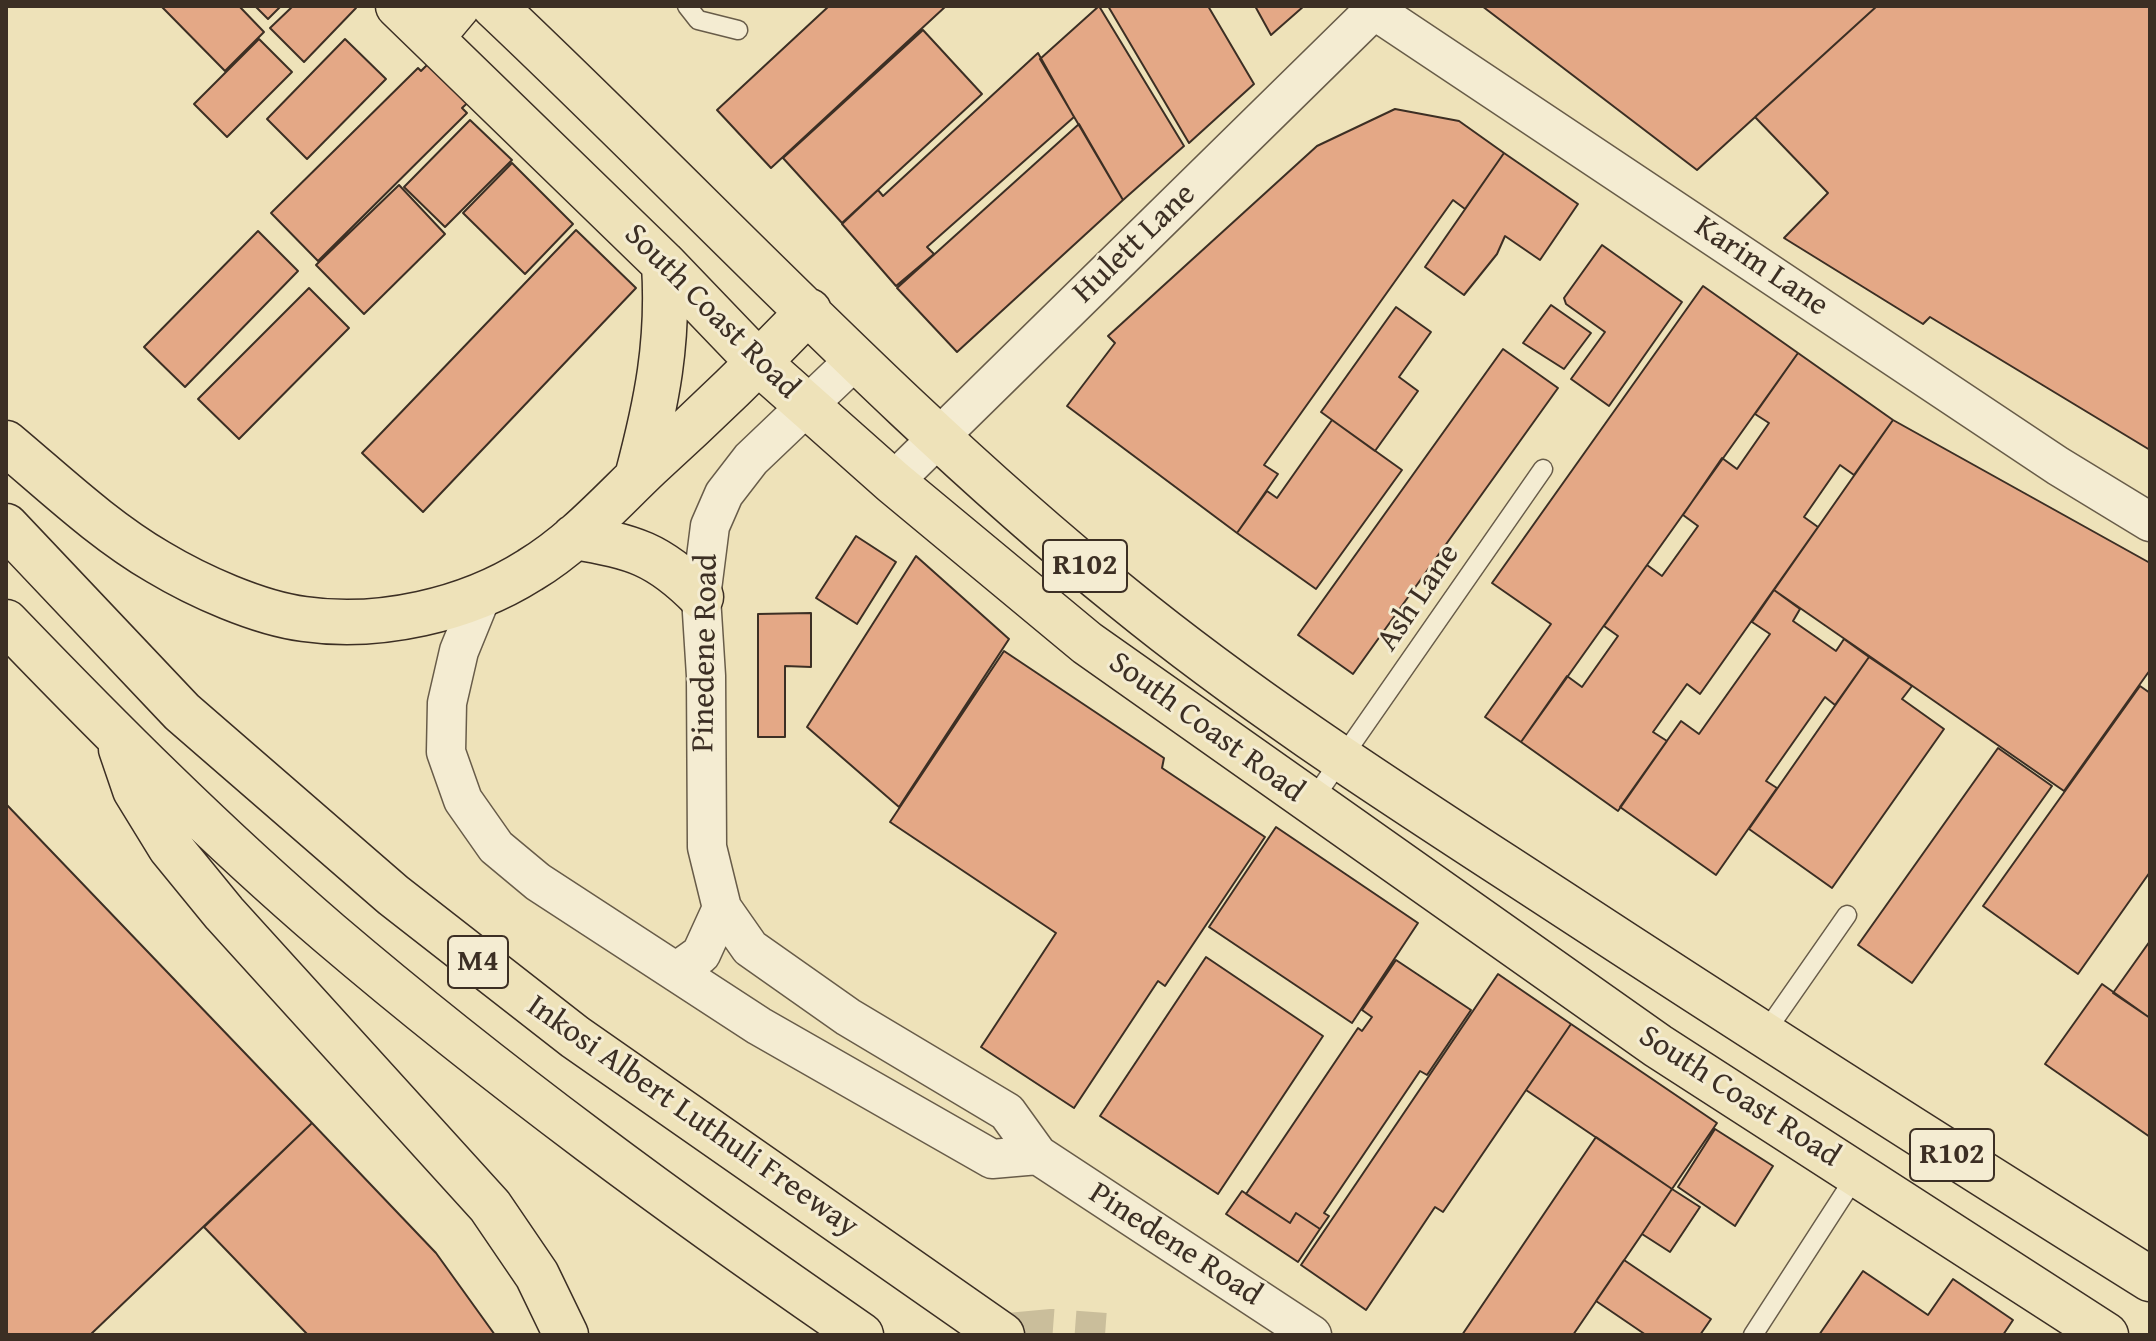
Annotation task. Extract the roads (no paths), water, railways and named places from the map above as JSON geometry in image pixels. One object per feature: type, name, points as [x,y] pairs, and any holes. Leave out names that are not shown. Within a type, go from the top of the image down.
[{"type":"highway","name":"South Coast Road","points":[[398,6],[445,21],[503,105],[759,363],[893,482],[1087,643],[1658,1046],[2106,1335]]},
{"type":"highway","name":"South Coast Road","points":[[494,6],[937,436],[1122,598],[1341,760],[1762,1036],[2150,1279]]},
{"type":"highway","points":[[503,105],[547,57]]},
{"type":"highway","points":[[637,477],[664,361],[667,316],[664,264]]},
{"type":"highway","points":[[6,443],[89,513],[158,562],[227,596],[303,619],[377,621],[481,597],[532,569],[574,537],[759,363],[809,311]]},
{"type":"highway","name":"Inkosi Albert Luthuli Freeway","points":[[6,526],[182,712],[393,895],[575,1037],[1002,1335]]},
{"type":"highway","points":[[574,537],[623,544],[651,555],[676,571],[701,597]]},
{"type":"highway","points":[[1087,643],[1122,598]]},
{"type":"highway","name":"M4","points":[[6,622],[117,737],[317,922],[445,1029],[579,1134],[861,1335]]},
{"type":"highway","points":[[117,737],[135,790],[170,847],[224,913],[490,1206],[537,1275],[566,1335]]},
{"type":"highway","points":[[1555,974],[1591,923]]},
{"type":"highway","points":[[1658,1046],[1692,989]]},
{"type":"street","name":"Hulett Lane","points":[[893,482],[1376,8]]},
{"type":"street","name":"Karim Lane","points":[[1376,8],[2058,466],[2150,522]]},
{"type":"street","name":"Pinedene Road","points":[[857,358],[751,459],[724,494],[710,526],[701,597],[706,676],[707,847],[722,908],[750,948],[791,979],[848,1017],[1007,1112],[1038,1155],[1312,1335]]},
{"type":"street","points":[[481,597],[459,651],[447,703],[446,752],[463,800],[496,847],[538,882],[759,1026],[992,1159],[1038,1155]]},
{"type":"street","points":[[676,972],[701,954],[722,908]]},
{"type":"lane","points":[[687,6],[698,20],[738,30]]},
{"type":"lane","name":"Ash Lane","points":[[1311,803],[1543,469]]},
{"type":"lane","points":[[1762,1036],[1847,915]]},
{"type":"lane","points":[[1753,1335],[1857,1174]]},
{"type":"tunnel","points":[[1009,1335],[1052,1331],[1105,1335]]}]
